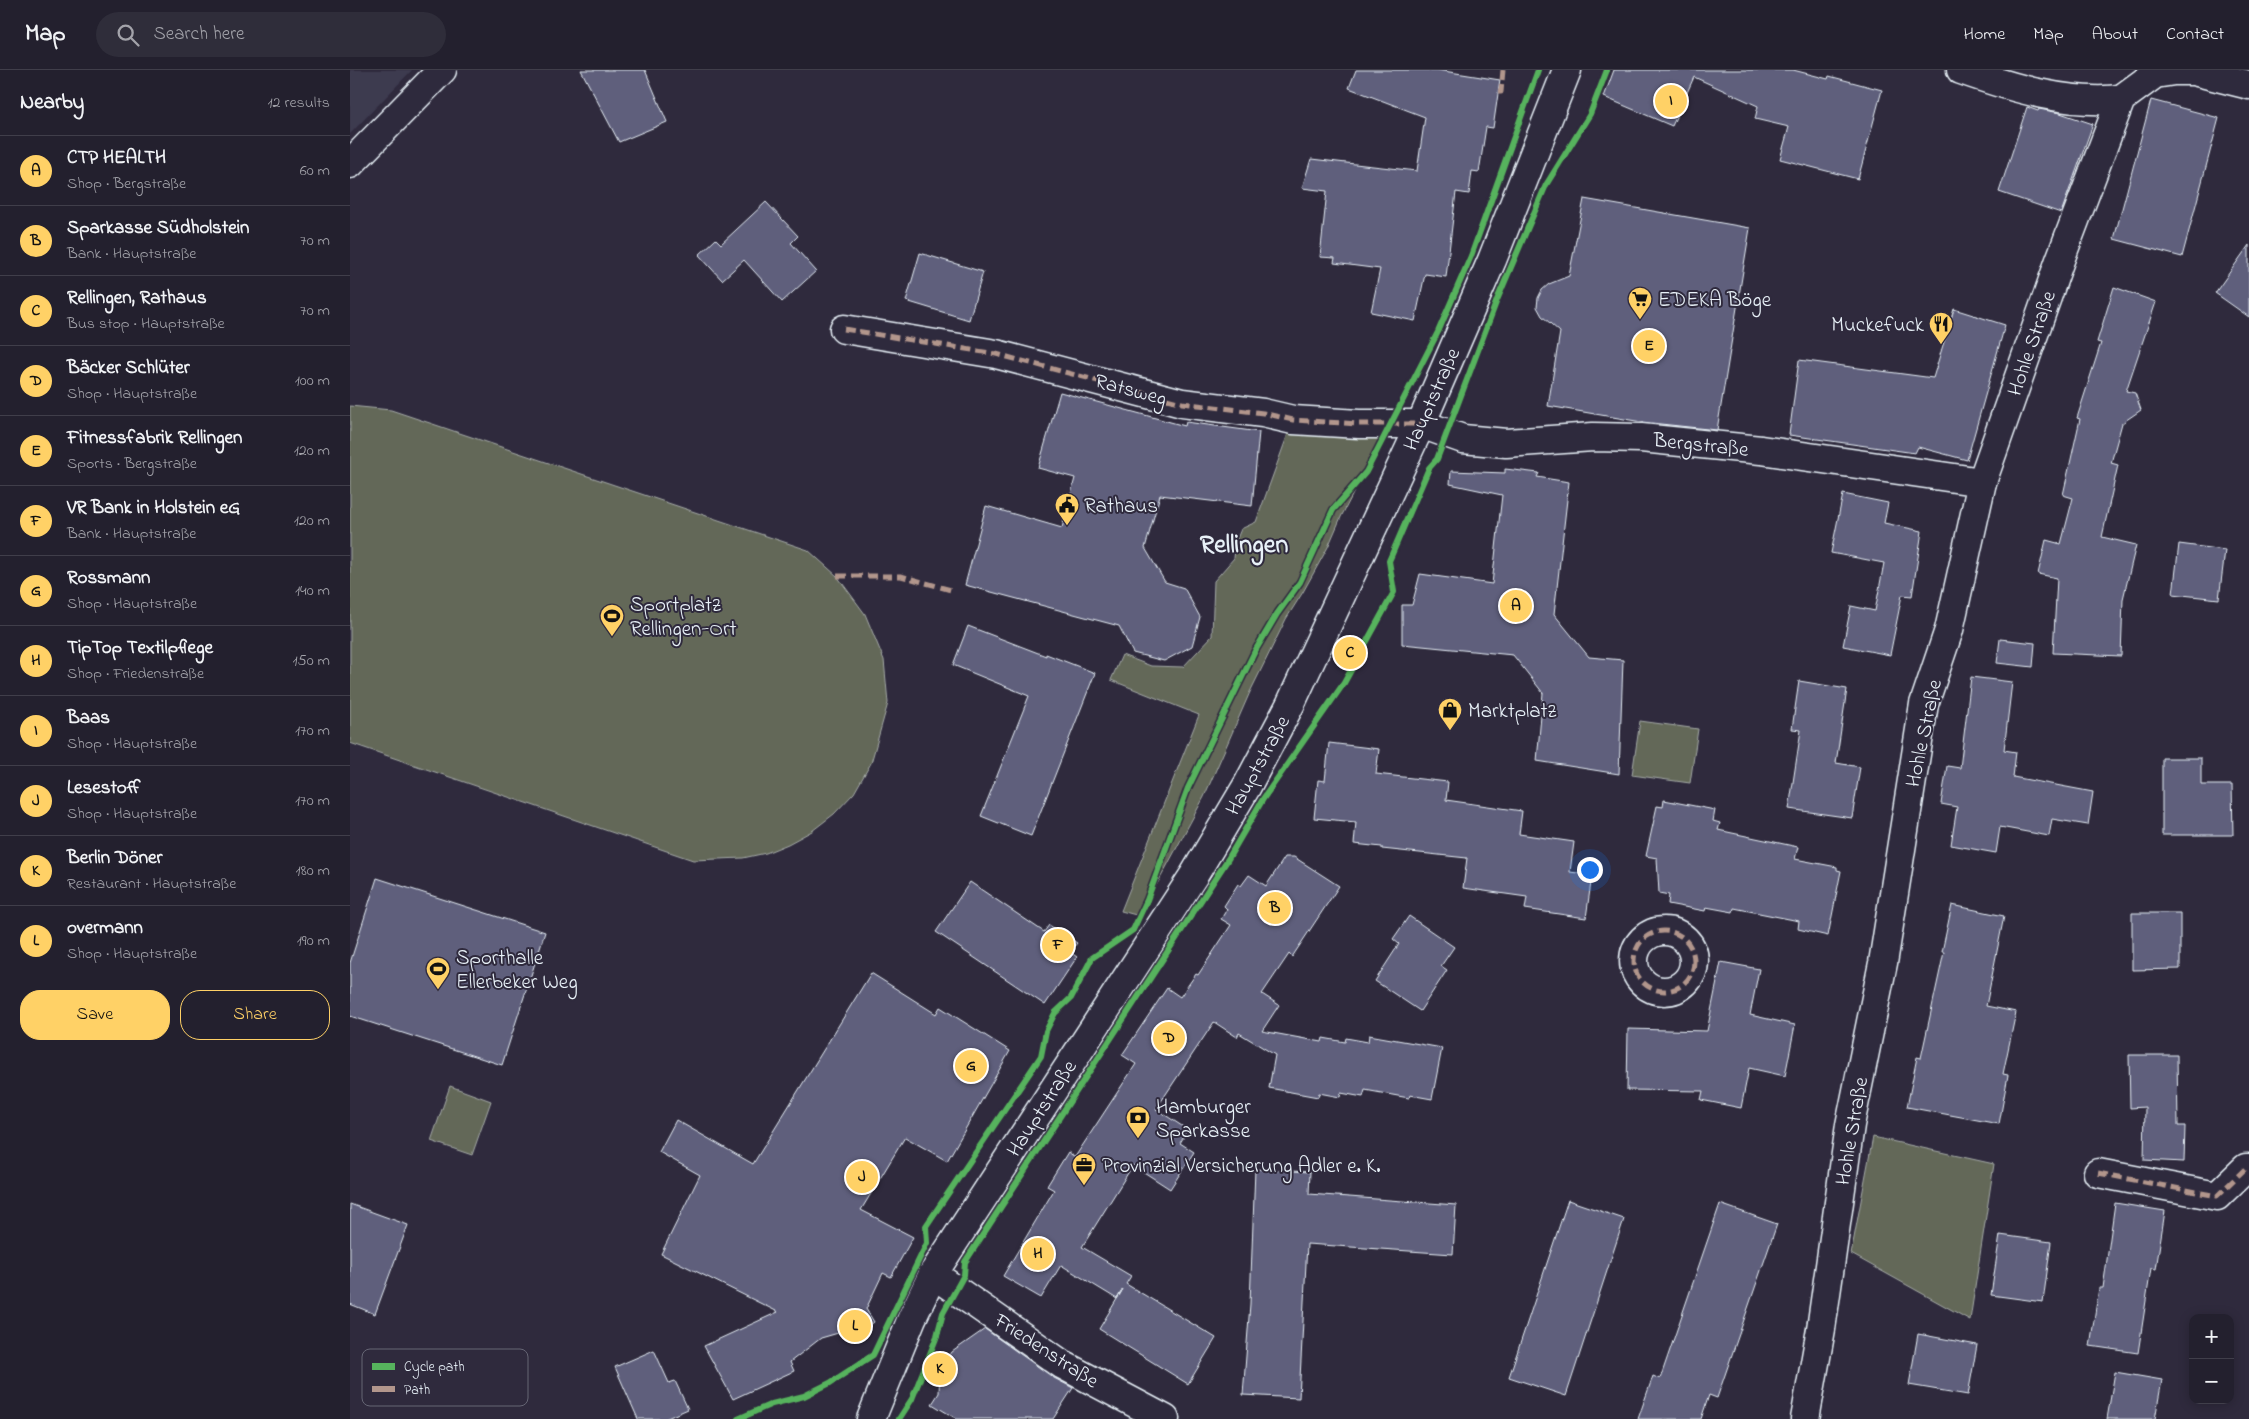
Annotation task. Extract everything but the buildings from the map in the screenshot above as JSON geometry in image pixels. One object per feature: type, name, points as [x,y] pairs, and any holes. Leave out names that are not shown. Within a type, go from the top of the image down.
[{"type":"street","points":[[350,164],[442,70]]},
{"type":"street","name":"Hauptstraße","points":[[871,1419],[912,1318],[933,1274],[1194,875],[1247,786],[1290,705],[1421,424],[1492,260],[1567,70]]},
{"type":"street","points":[[1962,70],[1989,80],[2074,100],[2100,101],[2121,99],[2155,74],[2174,71],[2193,71],[2249,85]]},
{"type":"street","name":"Hohle Straße","points":[[1805,1419],[1821,1329],[1850,1125],[1883,963],[1924,704],[1949,630],[1982,482],[2060,260],[2121,99]]},
{"type":"street","name":"Ratsweg","points":[[844,328],[996,354],[1182,403],[1263,413],[1293,420],[1359,424],[1421,424]]},
{"type":"street","name":"Bergstraße","points":[[1421,424],[1463,439],[1506,443],[1593,437],[1641,438],[1761,450],[1982,482]]},
{"type":"street","points":[[2098,1173],[2217,1196],[2246,1168],[2249,1168]]},
{"type":"street","name":"Friedenstraße","points":[[933,1274],[1063,1365],[1165,1419]]},
{"type":"shaded area","points":[[350,70],[412,70],[350,134]]},
{"type":"green space","name":"Sportplatz Rellingen-Ort","points":[[350,406],[391,410],[808,550],[837,576],[865,614],[884,660],[888,703],[871,763],[854,793],[834,814],[812,831],[788,844],[766,853],[743,858],[693,860],[350,743]]},
{"type":"green space","points":[[1293,420],[1389,424],[1341,517],[1328,547],[1286,619],[1250,692],[1204,797],[1140,916],[1121,911],[1199,715],[1111,680],[1122,655],[1151,666],[1183,667],[1212,636],[1214,581],[1234,558],[1236,541],[1241,529],[1256,522]]},
{"type":"green space","points":[[1640,721],[1698,729],[1690,783],[1632,775]]},
{"type":"green space","points":[[450,1086],[491,1101],[472,1155],[431,1141]]},
{"type":"green space","points":[[1873,1137],[1994,1164],[1970,1320],[1851,1254]]},
{"type":"marked path","points":[[1498,92],[1501,92],[1503,70]]},
{"type":"marked path","points":[[844,329],[996,354],[1182,403],[1263,413],[1293,420],[1359,424],[1421,424]]},
{"type":"marked path","points":[[837,576],[901,576],[951,590]]},
{"type":"marked path","points":[[1664,931],[1681,936],[1689,944],[1694,961],[1689,978],[1681,986],[1664,991],[1647,986],[1639,978],[1634,961],[1639,944],[1647,936],[1664,931]]},
{"type":"marked path","points":[[2098,1173],[2217,1196],[2246,1168],[2249,1168]]},
{"type":"cycle path","points":[[738,1419],[772,1404],[804,1396],[830,1383],[873,1355],[927,1243],[926,1226],[1041,1056],[1046,1031],[1055,1013],[1071,998],[1092,958],[1133,930],[1147,900],[1188,788],[1255,651],[1277,614],[1300,582],[1333,510],[1366,472],[1438,332],[1471,256],[1538,70]]},
{"type":"cycle path","points":[[899,1419],[912,1399],[937,1336],[943,1313],[964,1275],[965,1262],[1228,859],[1263,799],[1344,683],[1394,592],[1389,561],[1429,468],[1437,459],[1497,300],[1546,185],[1590,114],[1607,70]]},
{"type":"place","name":"Baas","points":[[1671,101]]},
{"type":"place","name":"EDEKA Böge","points":[[1640,320]]},
{"type":"place","name":"Muckefuck","points":[[1941,345]]},
{"type":"place","name":"Fitnessfabrik Rellingen","points":[[1649,346]]},
{"type":"place","name":"Rathaus","points":[[1067,526]]},
{"type":"place","name":"CTP HEALTH","points":[[1516,606]]},
{"type":"place","name":"Sportplatz Rellingen-Ort","points":[[612,637]]},
{"type":"place","name":"Rellingen, Rathaus","points":[[1350,653]]},
{"type":"place","name":"Marktplatz","points":[[1450,731]]},
{"type":"place","name":"Sparkasse Südholstein","points":[[1275,908]]},
{"type":"place","name":"VR Bank in Holstein eG","points":[[1058,945]]},
{"type":"place","name":"Sporthalle Ellerbeker Weg","points":[[438,990]]},
{"type":"place","name":"Bäcker Schlüter","points":[[1169,1038]]},
{"type":"place","name":"Rossmann","points":[[971,1066]]},
{"type":"place","name":"Hamburger Sparkasse","points":[[1138,1139]]},
{"type":"place","name":"Lesestoff","points":[[862,1177]]},
{"type":"place","name":"Provinzial Versicherung Adler e. K.","points":[[1084,1186]]},
{"type":"place","name":"TipTop Textilpflege","points":[[1038,1254]]},
{"type":"place","name":"overmann","points":[[855,1326]]},
{"type":"place","name":"Berlin Döner","points":[[940,1369]]},
{"type":"district","name":"Rellingen","points":[[1244,543]]}]
